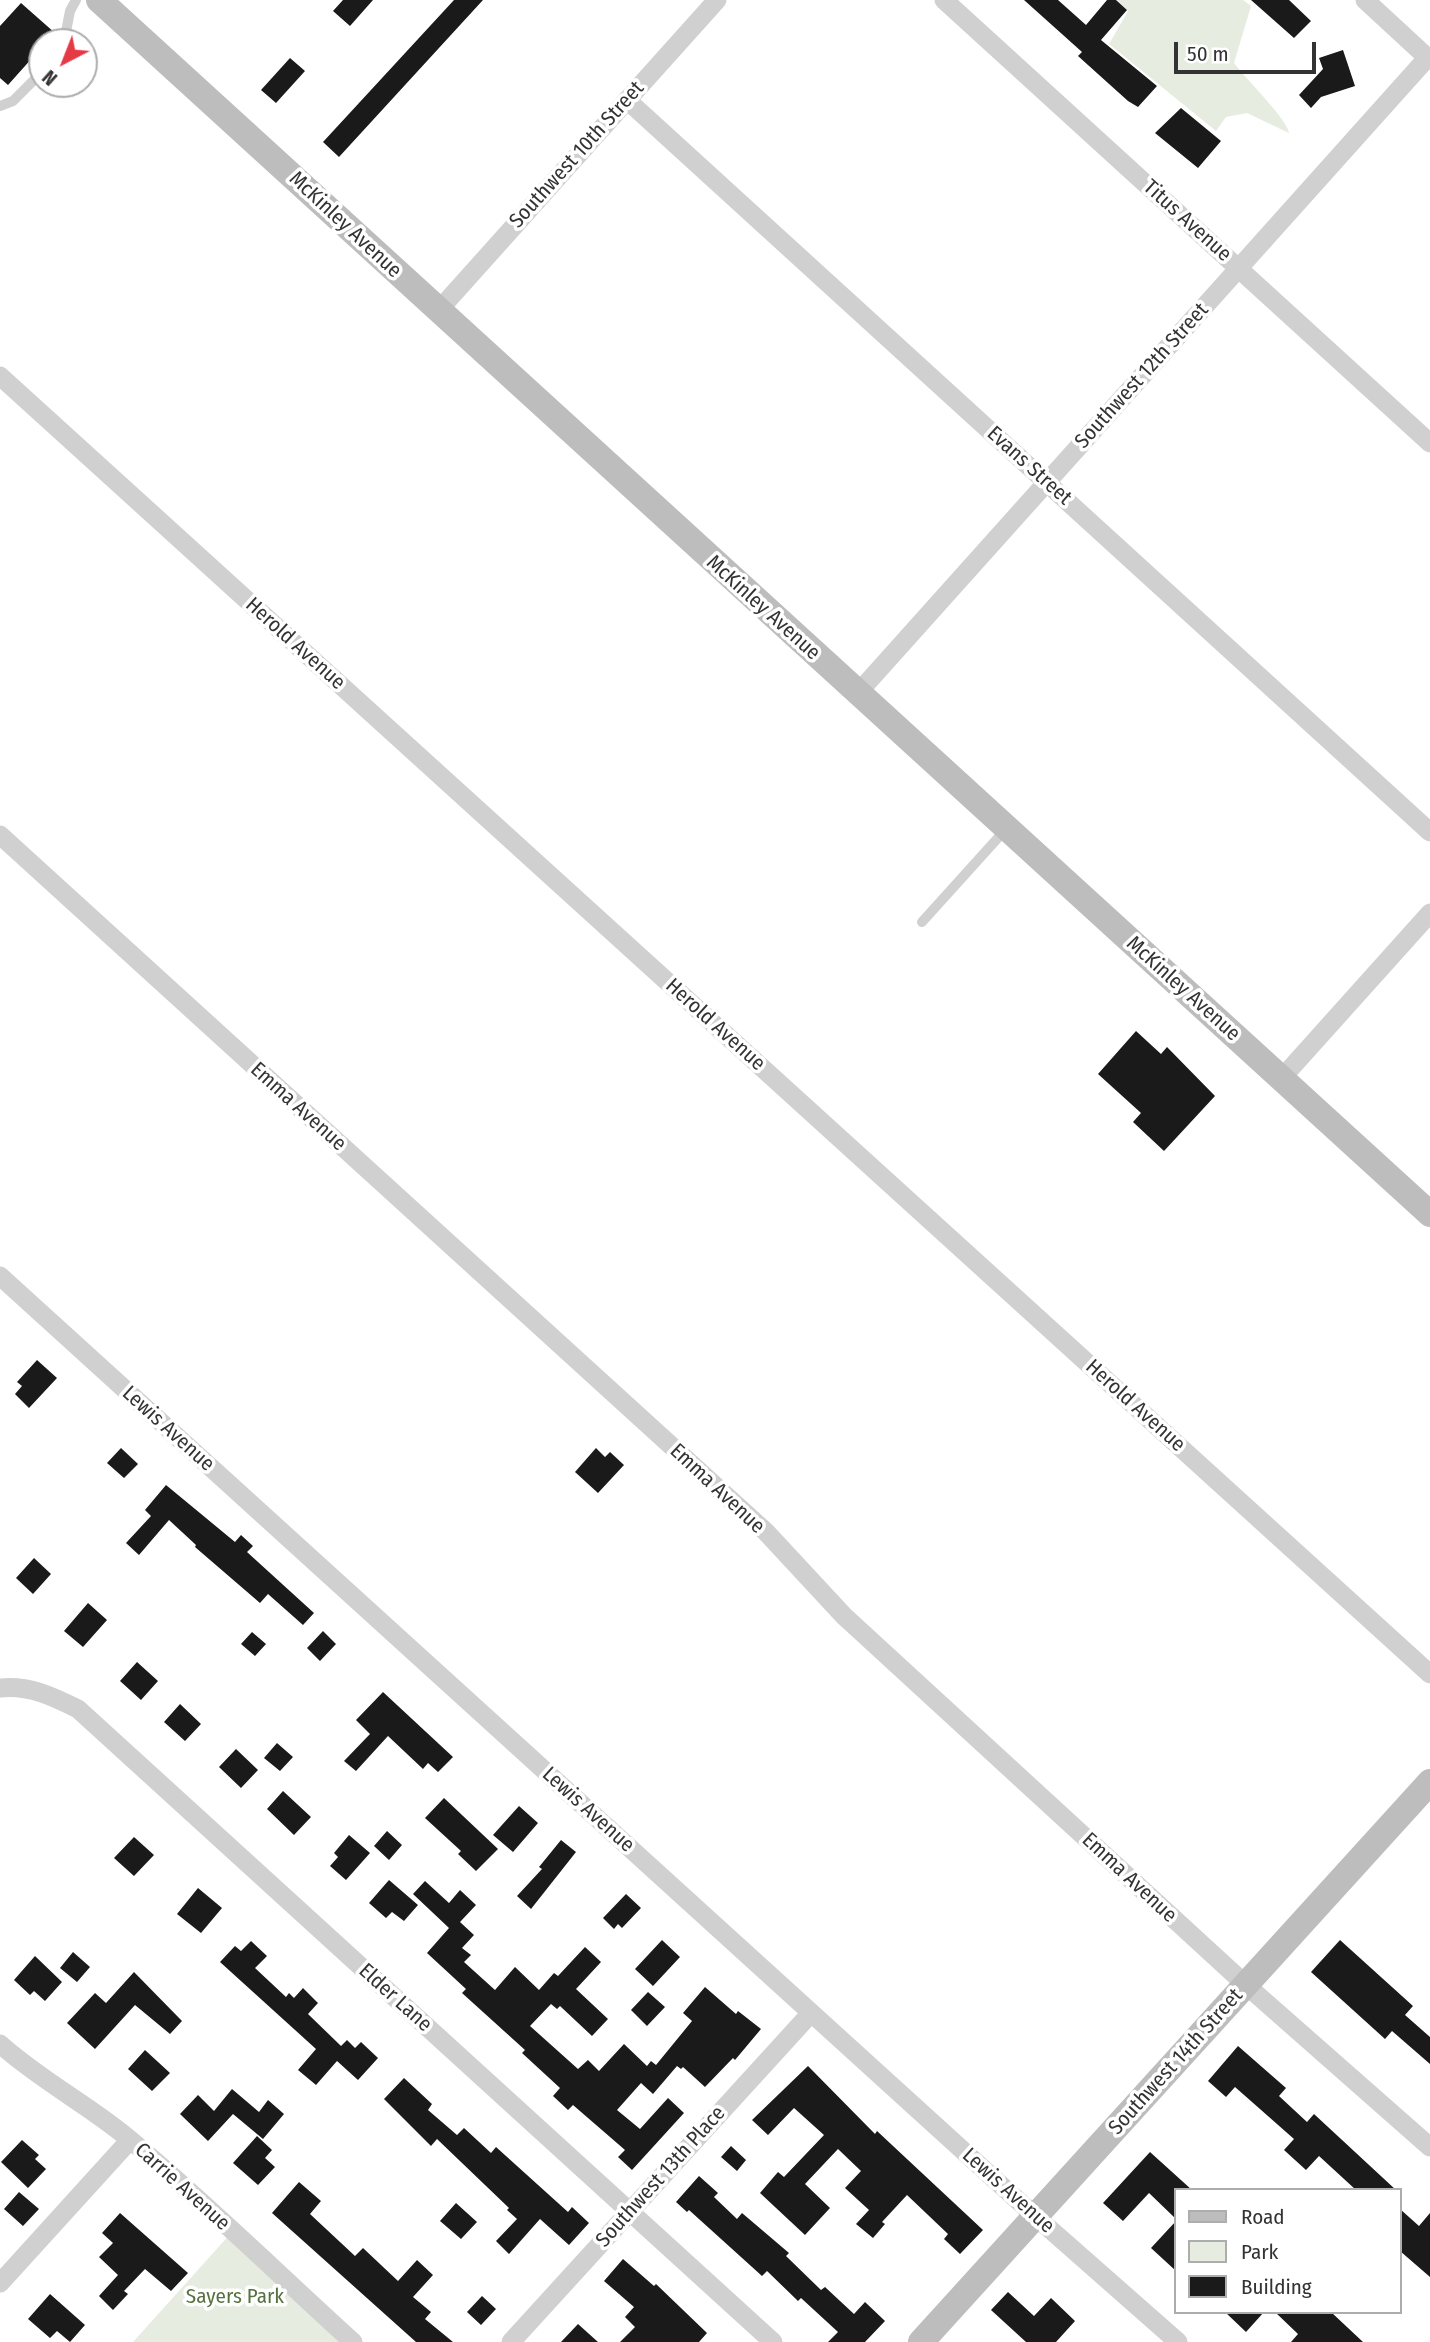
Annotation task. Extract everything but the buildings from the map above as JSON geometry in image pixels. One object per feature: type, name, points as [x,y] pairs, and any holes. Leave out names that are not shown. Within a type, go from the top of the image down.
[{"type":"main road","name":"McKinley Avenue","points":[[99,0],[1430,1214]]},
{"type":"main road","name":"Southwest 14th Street","points":[[921,2342],[1430,1782]]},
{"type":"street","name":"Southwest 10th Street","points":[[438,311],[717,0]]},
{"type":"street","name":"Titus Avenue","points":[[944,0],[1430,443]]},
{"type":"street","points":[[1364,0],[1429,58]]},
{"type":"street","name":"Southwest 12th Street","points":[[857,694],[1429,58]]},
{"type":"street","name":"Evans Street","points":[[627,100],[1430,832]]},
{"type":"street","name":"Herold Avenue","points":[[0,376],[1430,1674]]},
{"type":"street","name":"Emma Avenue","points":[[0,835],[766,1532],[844,1616],[1246,1985],[1430,2147]]},
{"type":"street","points":[[1282,1079],[1430,914]]},
{"type":"street","name":"Lewis Avenue","points":[[0,1276],[1035,2216],[1178,2342]]},
{"type":"street","name":"Elder Lane","points":[[0,1688],[14,1687],[48,1693],[78,1709],[773,2342]]},
{"type":"street","name":"Southwest 13th Place","points":[[511,2342],[811,2013]]},
{"type":"street","name":"Carrie Avenue","points":[[0,2044],[52,2085],[86,2104],[130,2140],[353,2342]]},
{"type":"street","points":[[0,2283],[130,2140]]},
{"type":"lane","points":[[67,28],[70,11],[76,0]]},
{"type":"lane","points":[[0,106],[13,101],[28,86]]},
{"type":"lane","points":[[922,922],[1006,829]]},
{"type":"green space","points":[[1117,0],[1243,0],[1251,6],[1234,63],[1274,109],[1289,133],[1247,113],[1226,117],[1216,131],[1109,44],[1128,11]]},
{"type":"green space","name":"Sayers Park","points":[[232,2232],[353,2342],[133,2342]]}]
